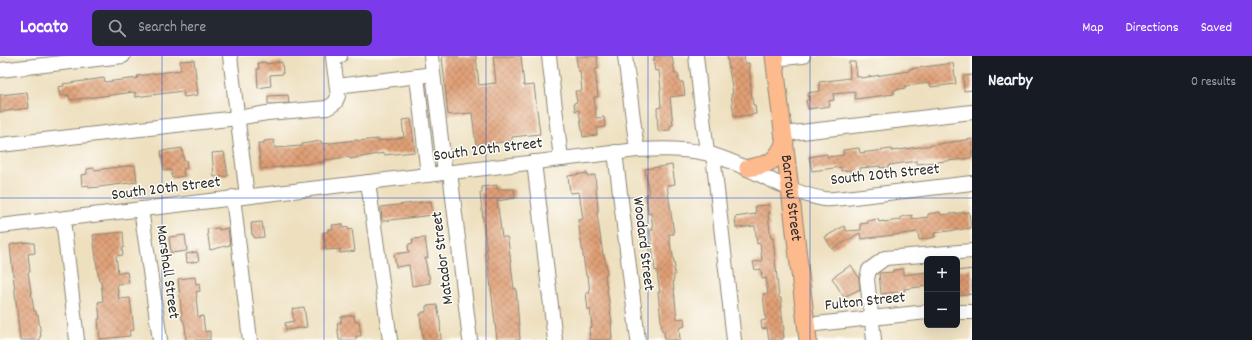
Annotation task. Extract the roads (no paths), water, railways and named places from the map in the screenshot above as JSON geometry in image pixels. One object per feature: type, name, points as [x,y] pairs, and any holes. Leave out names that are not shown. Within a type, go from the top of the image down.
[{"type":"main road","name":"Barrow Street","points":[[774,58],[791,189],[807,332]]},
{"type":"main road","points":[[748,168],[767,164],[778,156],[784,138]]},
{"type":"street","points":[[0,70],[123,56]]},
{"type":"street","points":[[230,56],[237,118],[240,197],[250,340]]},
{"type":"street","points":[[0,145],[237,118],[267,113],[327,108],[335,103],[338,96],[333,57],[340,56]]},
{"type":"street","name":"Matador Street","points":[[431,56],[470,340]]},
{"type":"street","points":[[549,56],[561,159]]},
{"type":"street","points":[[625,56],[637,150]]},
{"type":"street","points":[[696,56],[734,340]]},
{"type":"street","points":[[774,58],[803,56]]},
{"type":"street","points":[[337,86],[433,74]]},
{"type":"street","points":[[417,76],[428,174]]},
{"type":"street","points":[[784,138],[972,112]]},
{"type":"street","name":"South 20th Street","points":[[0,226],[637,150],[686,149],[710,154],[748,168],[791,189],[826,199],[972,183]]},
{"type":"street","name":"Woodard Street","points":[[615,152],[638,340]]},
{"type":"street","points":[[534,162],[555,340]]},
{"type":"street","points":[[368,182],[390,340]]},
{"type":"street","name":"Marshall Street","points":[[141,209],[160,340]]},
{"type":"street","points":[[63,219],[77,340]]},
{"type":"street","points":[[874,340],[868,279],[869,270],[876,263],[885,258],[972,251]]},
{"type":"street","name":"Fulton Street","points":[[807,332],[872,318],[924,312]]},
{"type":"street","points":[[960,312],[972,312]]}]
